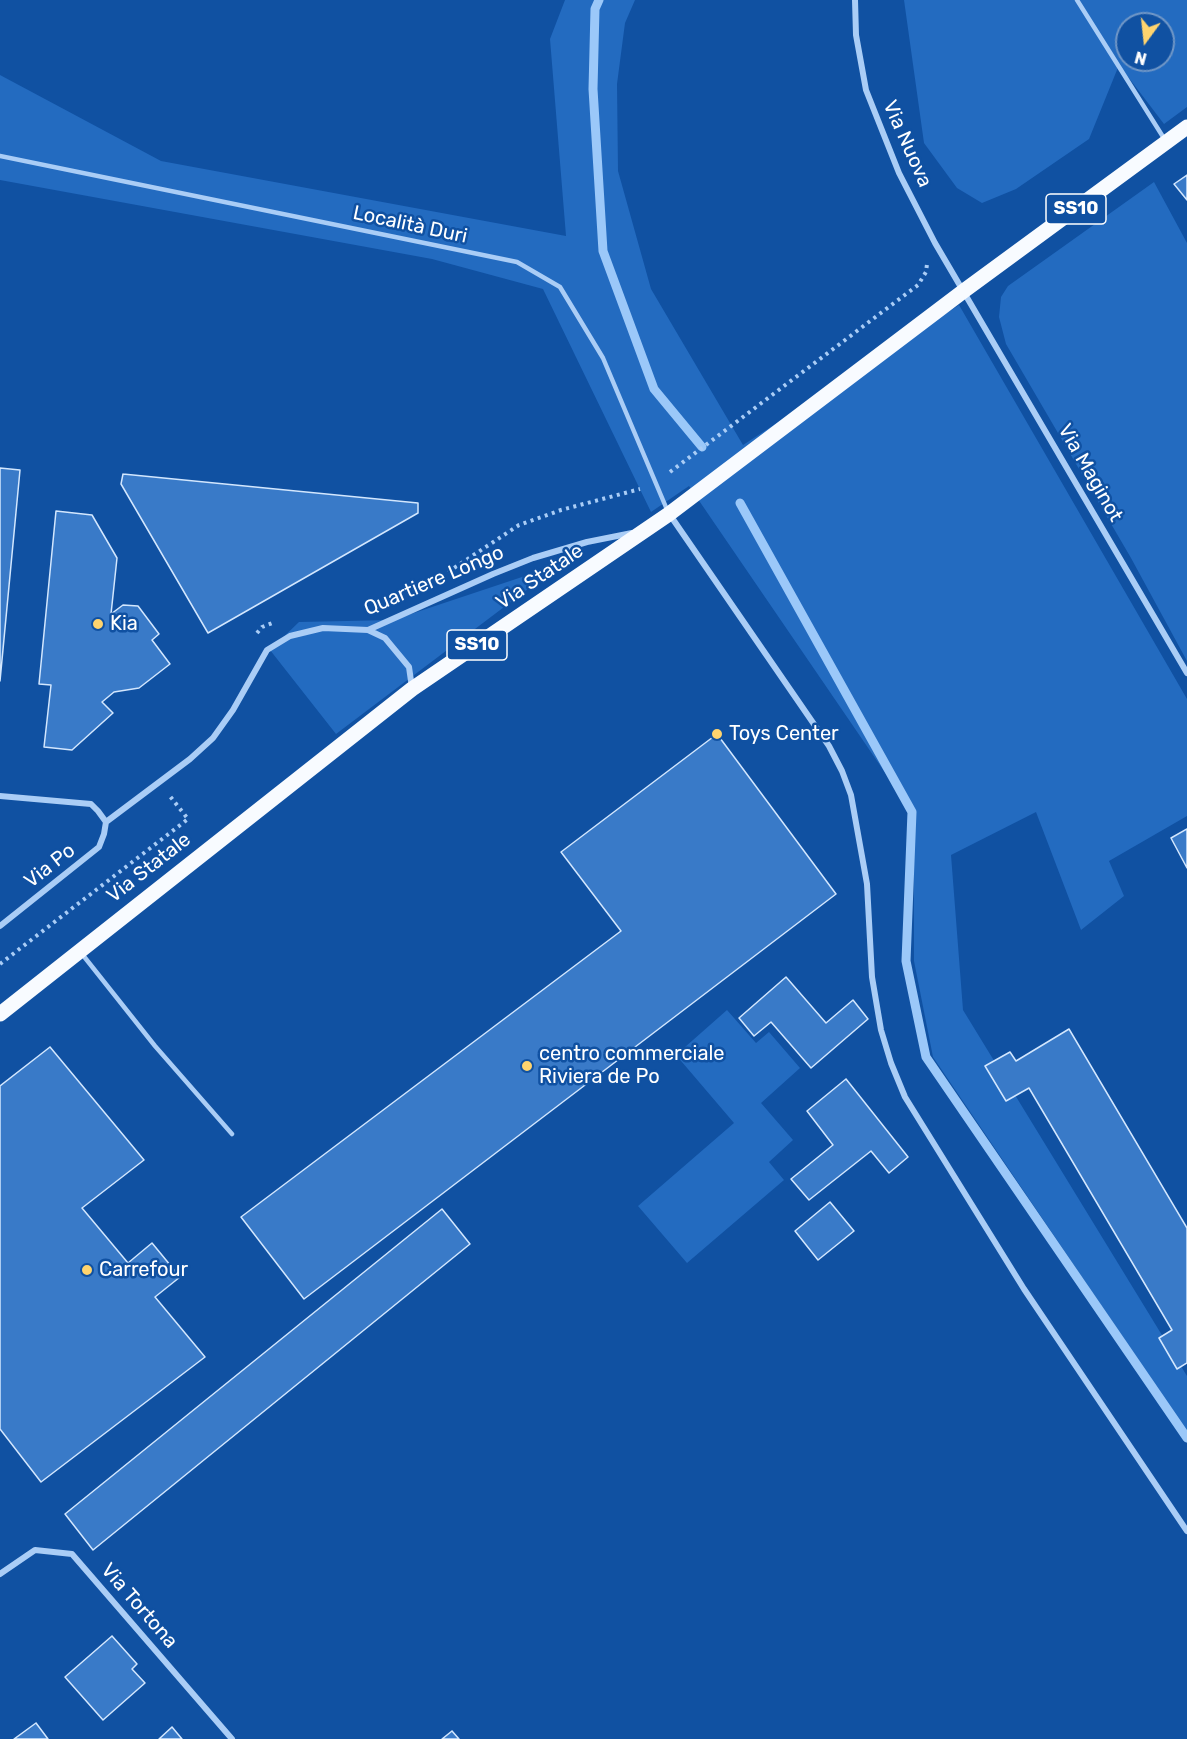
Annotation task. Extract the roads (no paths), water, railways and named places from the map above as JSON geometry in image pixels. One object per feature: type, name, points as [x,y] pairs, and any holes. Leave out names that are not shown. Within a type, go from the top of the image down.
[{"type":"main road","name":"SS10","points":[[965,290],[1187,127]]},
{"type":"main road","name":"Via Statale","points":[[0,1014],[412,689],[669,514],[965,290]]},
{"type":"street","name":"Via Nuova","points":[[855,0],[856,35],[866,90],[899,173],[935,243],[965,290]]},
{"type":"street","name":"Via Maginot","points":[[965,290],[1187,673]]},
{"type":"street","points":[[669,514],[823,737],[842,771],[851,795],[867,884],[872,976],[881,1030],[905,1097],[1024,1289],[1187,1531]]},
{"type":"street","name":"Quartiere Longo","points":[[106,822],[213,738],[233,710],[267,650],[290,636],[323,628],[368,630],[533,558],[587,542],[645,531]]},
{"type":"street","points":[[368,630],[385,638],[410,667],[412,689]]},
{"type":"street","points":[[0,796],[91,804],[106,822]]},
{"type":"street","name":"Via Po","points":[[0,926],[99,847],[106,822]]},
{"type":"street","name":"Via Tortona","points":[[0,1574],[34,1551],[72,1554],[232,1739]]},
{"type":"lane","points":[[1077,0],[1166,143]]},
{"type":"lane","name":"Località Duri","points":[[0,156],[517,262],[560,287],[603,358],[669,514]]},
{"type":"lane","points":[[79,950],[155,1046],[232,1134]]},
{"type":"waterway","points":[[599,0],[595,9],[593,89],[603,251],[654,389],[702,447]]},
{"type":"waterway","points":[[740,503],[912,812],[906,961],[926,1057],[1187,1438]]},
{"type":"place","name":"Kia","points":[[98,624]]},
{"type":"place","name":"Toys Center","points":[[717,734]]},
{"type":"place","name":"centro commerciale Riviera de Po","points":[[527,1066]]},
{"type":"place","name":"Carrefour","points":[[87,1270]]}]
